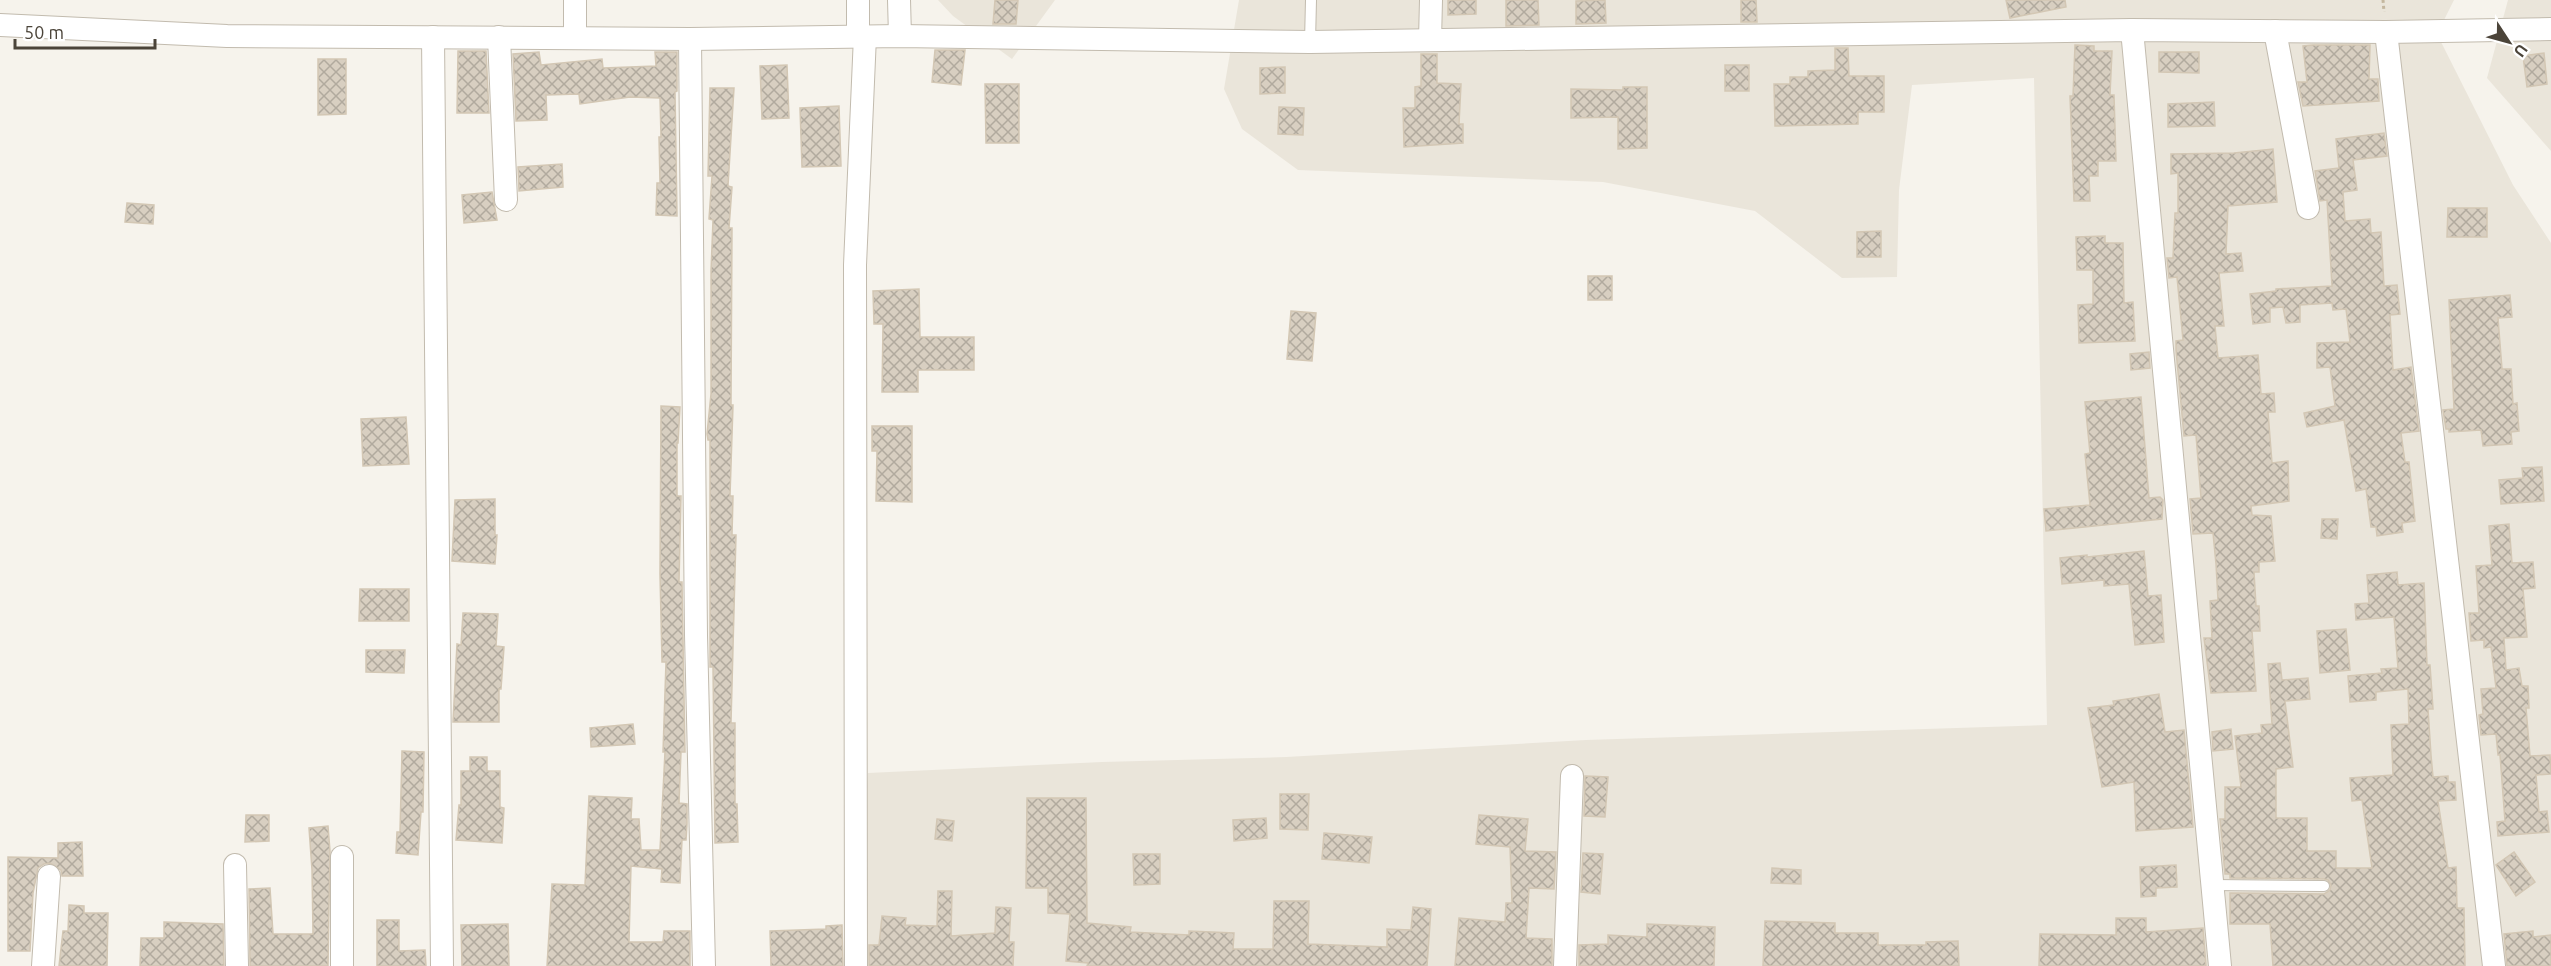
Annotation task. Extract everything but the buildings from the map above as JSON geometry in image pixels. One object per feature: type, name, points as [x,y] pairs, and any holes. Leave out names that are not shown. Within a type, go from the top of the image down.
[{"type":"street","points":[[574,0],[575,37]]},
{"type":"street","points":[[856,966],[855,265],[862,36],[858,0]]},
{"type":"street","points":[[899,0],[900,36]]},
{"type":"street","points":[[1430,40],[1431,0]]},
{"type":"street","points":[[0,25],[226,36],[690,39],[900,36],[1310,42],[2132,30],[2386,32],[2551,29]]},
{"type":"street","points":[[2132,30],[2220,966]]},
{"type":"street","points":[[2275,31],[2308,208]]},
{"type":"street","points":[[2386,32],[2494,966]]},
{"type":"street","points":[[433,37],[442,966]]},
{"type":"street","points":[[499,37],[506,200]]},
{"type":"street","points":[[690,39],[696,635],[704,966]]},
{"type":"street","points":[[1565,966],[1572,776]]},
{"type":"street","points":[[342,857],[342,966]]},
{"type":"street","points":[[235,865],[237,966]]},
{"type":"street","points":[[43,966],[49,876]]},
{"type":"lane","points":[[1310,42],[1311,0]]},
{"type":"lane","points":[[2213,885],[2324,886]]},
{"type":"shaded area","points":[[938,0],[1055,0],[1012,59],[953,16]]},
{"type":"shaded area","points":[[1239,0],[2454,0],[2437,34],[2513,185],[2551,243],[2551,966],[857,966],[857,891],[868,773],[1102,762],[1286,757],[1586,740],[2047,725],[2034,78],[1912,85],[1899,190],[1897,277],[1842,278],[1755,211],[1603,182],[1298,170],[1242,129],[1224,89]]},
{"type":"shaded area","points":[[2508,0],[2551,0],[2551,151],[2487,78]]}]
